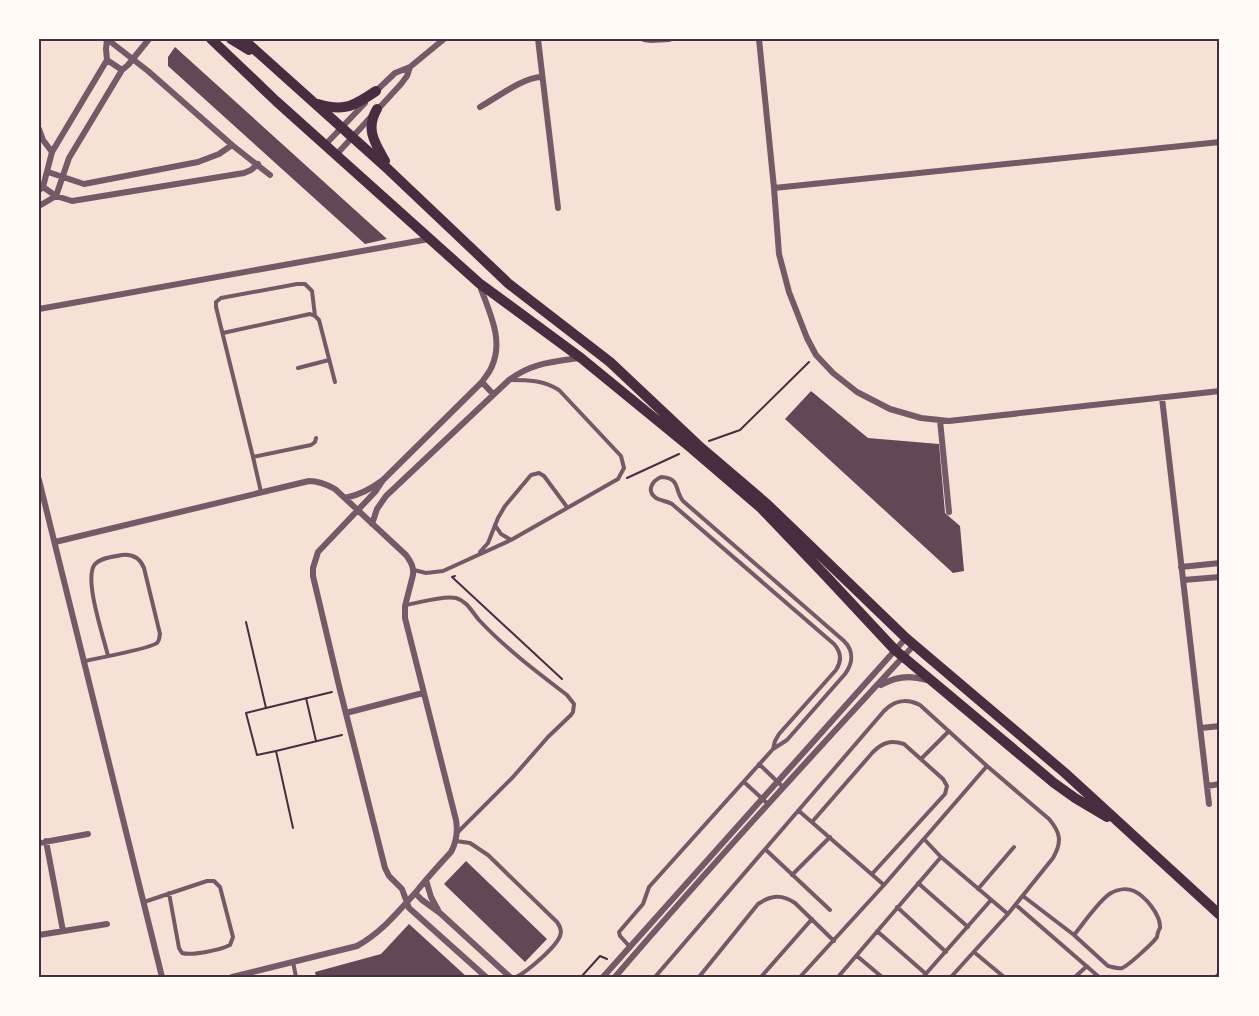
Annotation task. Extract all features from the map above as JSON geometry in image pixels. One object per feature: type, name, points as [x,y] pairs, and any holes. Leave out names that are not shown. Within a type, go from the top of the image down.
[{"type":"main road","points":[[211,39],[276,101],[479,283],[670,425],[767,504],[910,641],[1065,773],[1220,915]]},
{"type":"main road","points":[[231,39],[265,59]]},
{"type":"main road","points":[[243,39],[389,170],[509,284],[610,362],[670,425]]},
{"type":"main road","points":[[315,103],[339,108],[347,107],[376,91]]},
{"type":"main road","points":[[377,109],[372,116],[373,139],[389,170]]},
{"type":"main road","points":[[695,446],[760,508],[899,653],[1061,788],[1120,824]]},
{"type":"street","points":[[107,39],[107,60],[52,152],[48,172],[41,189],[72,201],[244,173],[252,170],[258,164]]},
{"type":"street","points":[[107,39],[270,175]]},
{"type":"street","points":[[39,206],[56,196],[69,158],[122,70],[128,66],[149,39]]},
{"type":"street","points":[[325,145],[395,73],[410,67],[444,39]]},
{"type":"street","points":[[538,39],[558,208]]},
{"type":"street","points":[[644,39],[669,39]]},
{"type":"street","points":[[759,39],[779,254],[789,292],[807,338],[816,355],[833,373],[858,392],[890,409],[921,418],[949,421],[1220,391]]},
{"type":"street","points":[[107,60],[122,70]]},
{"type":"street","points":[[336,155],[404,80],[410,67]]},
{"type":"street","points":[[480,107],[528,79],[541,77]]},
{"type":"street","points":[[39,129],[43,141],[52,152]]},
{"type":"street","points":[[774,188],[1220,142]]},
{"type":"street","points":[[48,172],[84,184],[198,162],[219,154],[232,145]]},
{"type":"street","points":[[39,309],[429,239]]},
{"type":"street","points":[[345,498],[372,489],[383,480],[482,382],[492,367],[497,349],[496,331],[479,283]]},
{"type":"street","points":[[372,524],[377,509],[386,496],[509,380],[536,365],[581,358]]},
{"type":"street","points":[[482,382],[493,394]]},
{"type":"street","points":[[1162,398],[1209,804]]},
{"type":"street","points":[[940,420],[949,512]]},
{"type":"street","points":[[39,480],[162,977]]},
{"type":"street","points":[[383,480],[375,492],[318,552],[313,576],[385,868],[389,876],[402,889],[409,908],[486,977]]},
{"type":"street","points":[[55,542],[300,482],[318,481],[327,484],[345,498],[411,562],[414,570],[405,606],[406,627],[456,820],[458,832],[456,841],[451,852],[382,930],[370,939],[357,946],[232,977]]},
{"type":"street","points":[[1181,567],[1220,563]]},
{"type":"street","points":[[1183,580],[1220,577]]},
{"type":"street","points":[[603,977],[777,781],[910,641]]},
{"type":"street","points":[[615,977],[783,787],[876,688],[899,653],[910,641]]},
{"type":"street","points":[[876,688],[898,678],[923,678],[934,683]]},
{"type":"street","points":[[346,713],[423,693]]},
{"type":"street","points":[[1201,728],[1220,726]]},
{"type":"street","points":[[1207,786],[1220,784]]},
{"type":"street","points":[[63,931],[43,842],[88,834]]},
{"type":"street","points":[[426,880],[431,897],[440,913]]},
{"type":"street","points":[[415,893],[510,977]]},
{"type":"street","points":[[39,935],[107,924]]},
{"type":"lane","points":[[261,492],[216,305],[218,300],[221,297],[305,284],[312,291],[315,316],[319,321],[335,382]]},
{"type":"lane","points":[[223,333],[310,314],[315,316]]},
{"type":"lane","points":[[298,368],[329,360]]},
{"type":"lane","points":[[414,570],[426,573],[443,572],[512,540],[618,479],[624,468],[621,456],[559,390],[552,385],[537,381],[509,380]]},
{"type":"lane","points":[[253,457],[311,444],[316,438]]},
{"type":"lane","points":[[479,554],[488,543],[505,506],[534,474],[539,473],[544,476],[567,507]]},
{"type":"lane","points":[[630,948],[619,933],[643,904],[649,888],[759,764],[773,749],[787,740],[845,674],[851,663],[851,651],[844,641],[683,501],[674,498],[660,500],[652,494],[652,483],[657,478],[664,477],[673,480],[678,487],[674,498],[672,504],[834,644],[839,652],[840,662],[836,670],[779,734],[773,749]]},
{"type":"lane","points":[[495,524],[501,534],[512,540]]},
{"type":"lane","points":[[85,661],[108,656],[140,649],[156,644],[160,638],[144,568],[139,559],[130,555],[105,558],[95,565],[90,575],[108,656]]},
{"type":"lane","points":[[405,606],[445,598],[456,598],[462,601],[501,640],[567,695],[574,704],[571,715],[458,832]]},
{"type":"lane","points":[[655,977],[890,705],[913,701],[1049,819],[1060,838],[1059,849],[1053,858],[1016,905],[951,977]]},
{"type":"lane","points":[[921,759],[949,731]]},
{"type":"lane","points":[[812,822],[879,746],[887,742],[904,744],[944,779],[947,790],[872,874]]},
{"type":"lane","points":[[759,764],[783,787]]},
{"type":"lane","points":[[800,977],[884,885],[987,766]]},
{"type":"lane","points":[[744,782],[768,804]]},
{"type":"lane","points":[[799,811],[884,885]]},
{"type":"lane","points":[[792,875],[830,837]]},
{"type":"lane","points":[[924,839],[941,857],[1008,914]]},
{"type":"lane","points":[[456,841],[470,843],[488,855],[559,925],[561,933],[558,940],[534,966],[516,977]]},
{"type":"lane","points":[[978,888],[1014,847]]},
{"type":"lane","points":[[765,849],[830,910]]},
{"type":"lane","points":[[838,977],[941,857]]},
{"type":"lane","points":[[144,902],[169,893],[210,880],[220,887],[233,937],[230,945],[190,954],[182,952],[179,948],[169,893]]},
{"type":"lane","points":[[918,883],[968,927]]},
{"type":"lane","points":[[1023,896],[1074,935],[1108,966],[1115,968],[1128,965],[1157,937],[1160,928],[1159,920],[1156,911],[1136,891],[1119,890],[1105,898],[1074,935]]},
{"type":"lane","points":[[699,977],[758,904],[772,897],[788,898],[834,941]]},
{"type":"lane","points":[[877,931],[924,975],[991,900]]},
{"type":"lane","points":[[1016,905],[1099,977]]},
{"type":"lane","points":[[897,907],[946,952]]},
{"type":"lane","points":[[760,977],[812,919]]},
{"type":"lane","points":[[974,952],[1004,977]]},
{"type":"lane","points":[[857,956],[882,977]]},
{"type":"lane","points":[[292,962],[296,977]]},
{"type":"lane","points":[[1075,977],[1087,966]]},
{"type":"lane","points":[[1216,977],[1220,973]]},
{"type":"path","points":[[622,481],[695,446],[740,430],[816,355]]},
{"type":"path","points":[[462,572],[452,577],[564,682]]},
{"type":"path","points":[[246,622],[266,708]]},
{"type":"path","points":[[340,690],[246,713],[257,755],[351,732]]},
{"type":"path","points":[[306,698],[316,741]]},
{"type":"path","points":[[276,751],[293,828]]},
{"type":"building","points":[[175,47],[387,239],[365,244],[168,66],[168,57]]},
{"type":"building","points":[[811,391],[868,438],[939,444],[945,513],[960,526],[964,571],[953,573],[785,419]]},
{"type":"building","points":[[466,861],[547,939],[525,962],[444,884]]},
{"type":"building","points":[[409,924],[467,977],[316,977],[315,972],[381,954]]}]
